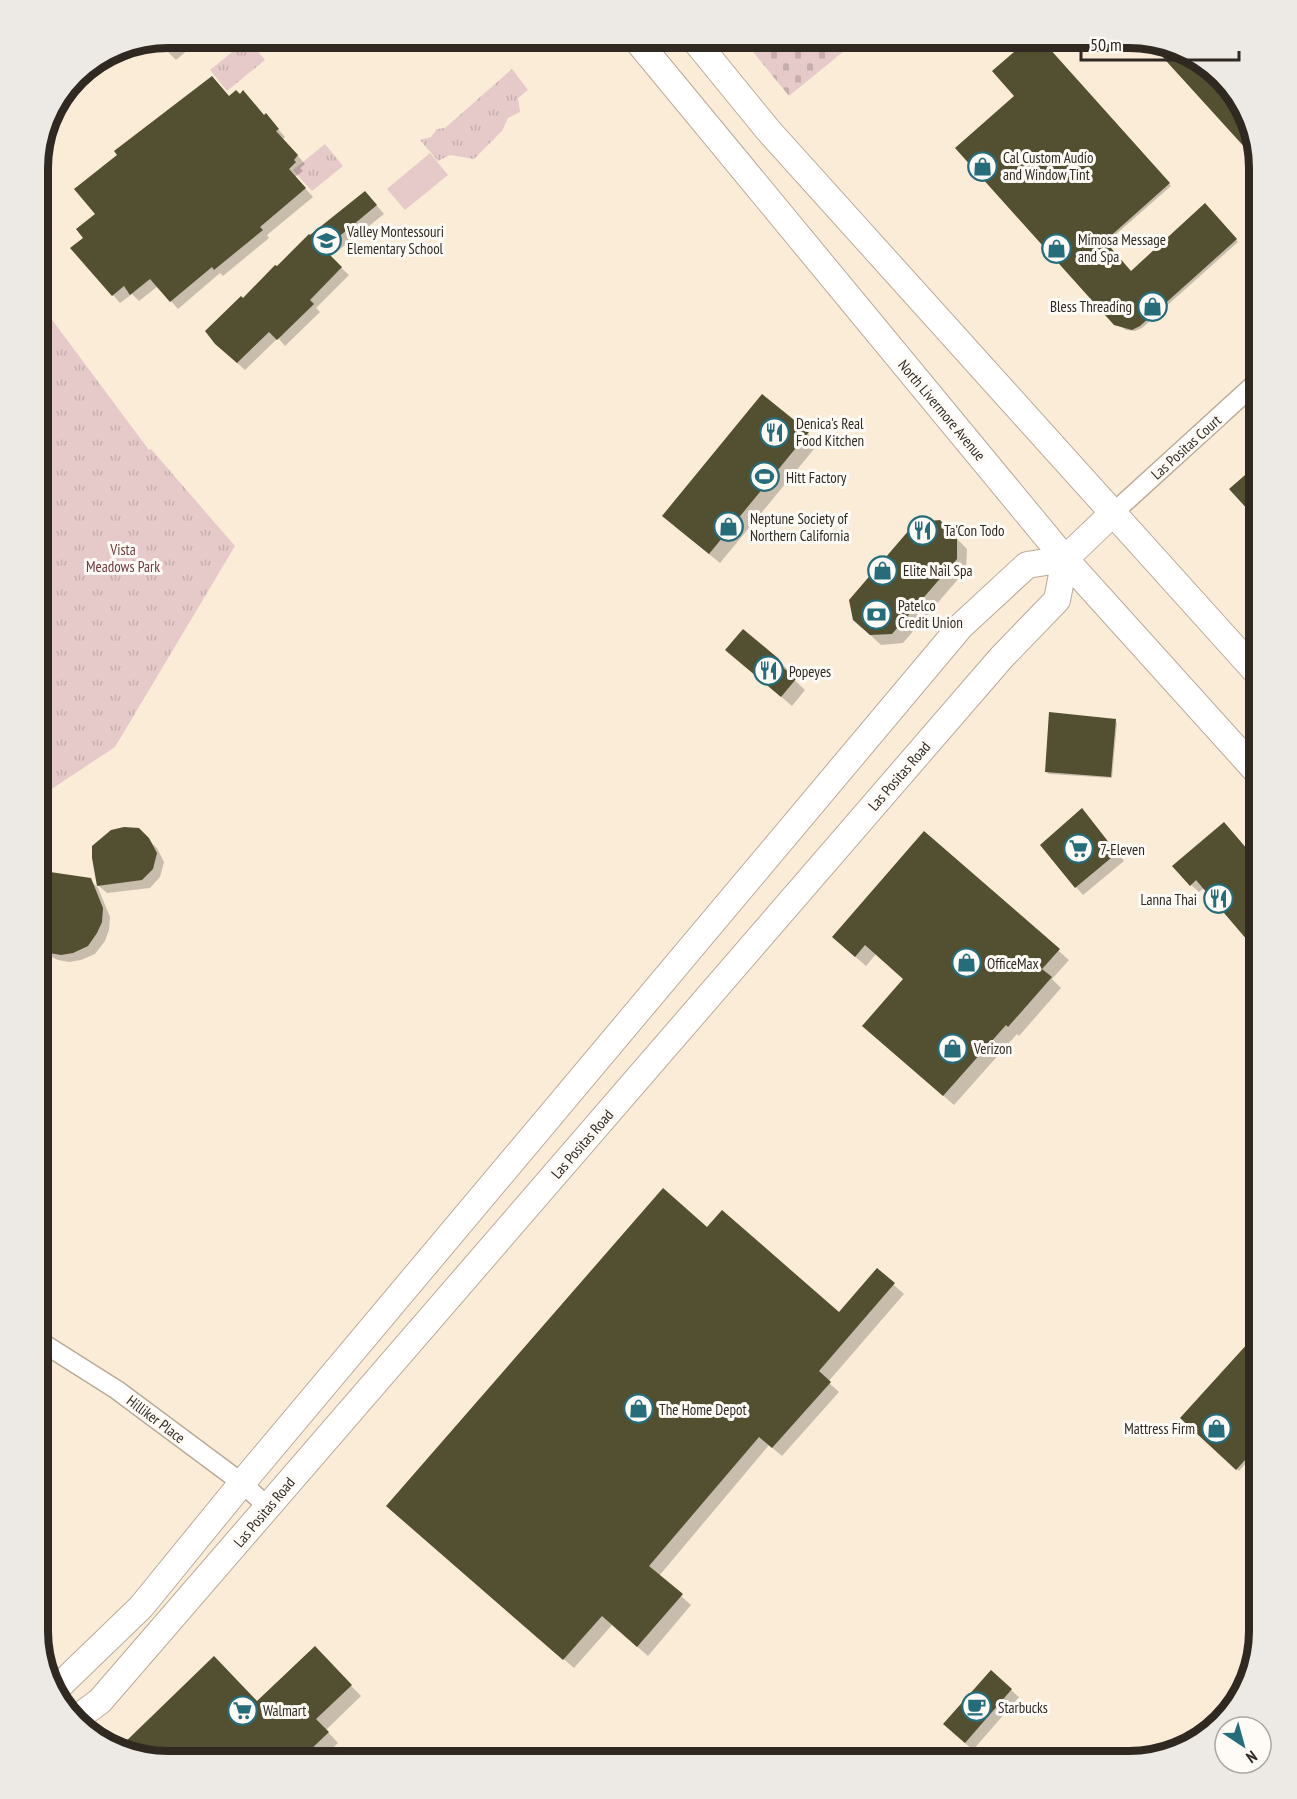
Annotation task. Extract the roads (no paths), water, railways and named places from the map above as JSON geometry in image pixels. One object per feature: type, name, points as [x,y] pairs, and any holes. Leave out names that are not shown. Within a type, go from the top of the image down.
[{"type":"main road","name":"North Livermore Avenue","points":[[643,48],[1065,559],[1249,762]]},
{"type":"main road","points":[[701,48],[768,130],[1112,514],[1249,663]]},
{"type":"main road","points":[[61,1684],[141,1607],[242,1483],[961,626],[1027,565],[1065,559],[1112,514]]},
{"type":"main road","name":"Las Positas Road","points":[[82,1714],[100,1701],[1001,658],[1057,600],[1065,559]]},
{"type":"street","name":"Las Positas Court","points":[[1112,514],[1249,390]]},
{"type":"street","name":"Hilliker Place","points":[[48,1346],[117,1390],[242,1483],[268,1507]]},
{"type":"place","name":"Cal Custom Audio and Window Tint","points":[[982,166]]},
{"type":"place","name":"Valley Montessouri Elementary School","points":[[326,240]]},
{"type":"place","name":"Mimosa Message and Spa","points":[[1057,248]]},
{"type":"place","name":"Bless Threading","points":[[1153,306]]},
{"type":"place","name":"Denica's Real Food Kitchen","points":[[775,432]]},
{"type":"place","name":"Hitt Factory","points":[[765,477]]},
{"type":"place","name":"Neptune Society of Northern California","points":[[729,527]]},
{"type":"place","name":"Ta'Con Todo","points":[[923,530]]},
{"type":"place","name":"Elite Nail Spa","points":[[882,570]]},
{"type":"place","name":"Patelco Credit Union","points":[[877,614]]},
{"type":"place","name":"Popeyes","points":[[768,671]]},
{"type":"place","name":"7-Eleven","points":[[1079,849]]},
{"type":"place","name":"Lanna Thai","points":[[1218,899]]},
{"type":"place","name":"OfficeMax","points":[[966,963]]},
{"type":"place","name":"Verizon","points":[[953,1048]]},
{"type":"place","name":"The Home Depot","points":[[638,1409]]},
{"type":"place","name":"Mattress Firm","points":[[1216,1428]]},
{"type":"place","name":"Starbucks","points":[[977,1707]]},
{"type":"place","name":"Walmart","points":[[242,1710]]},
{"type":"park label","name":"Vista Meadows Park","points":[[123,558]]}]
